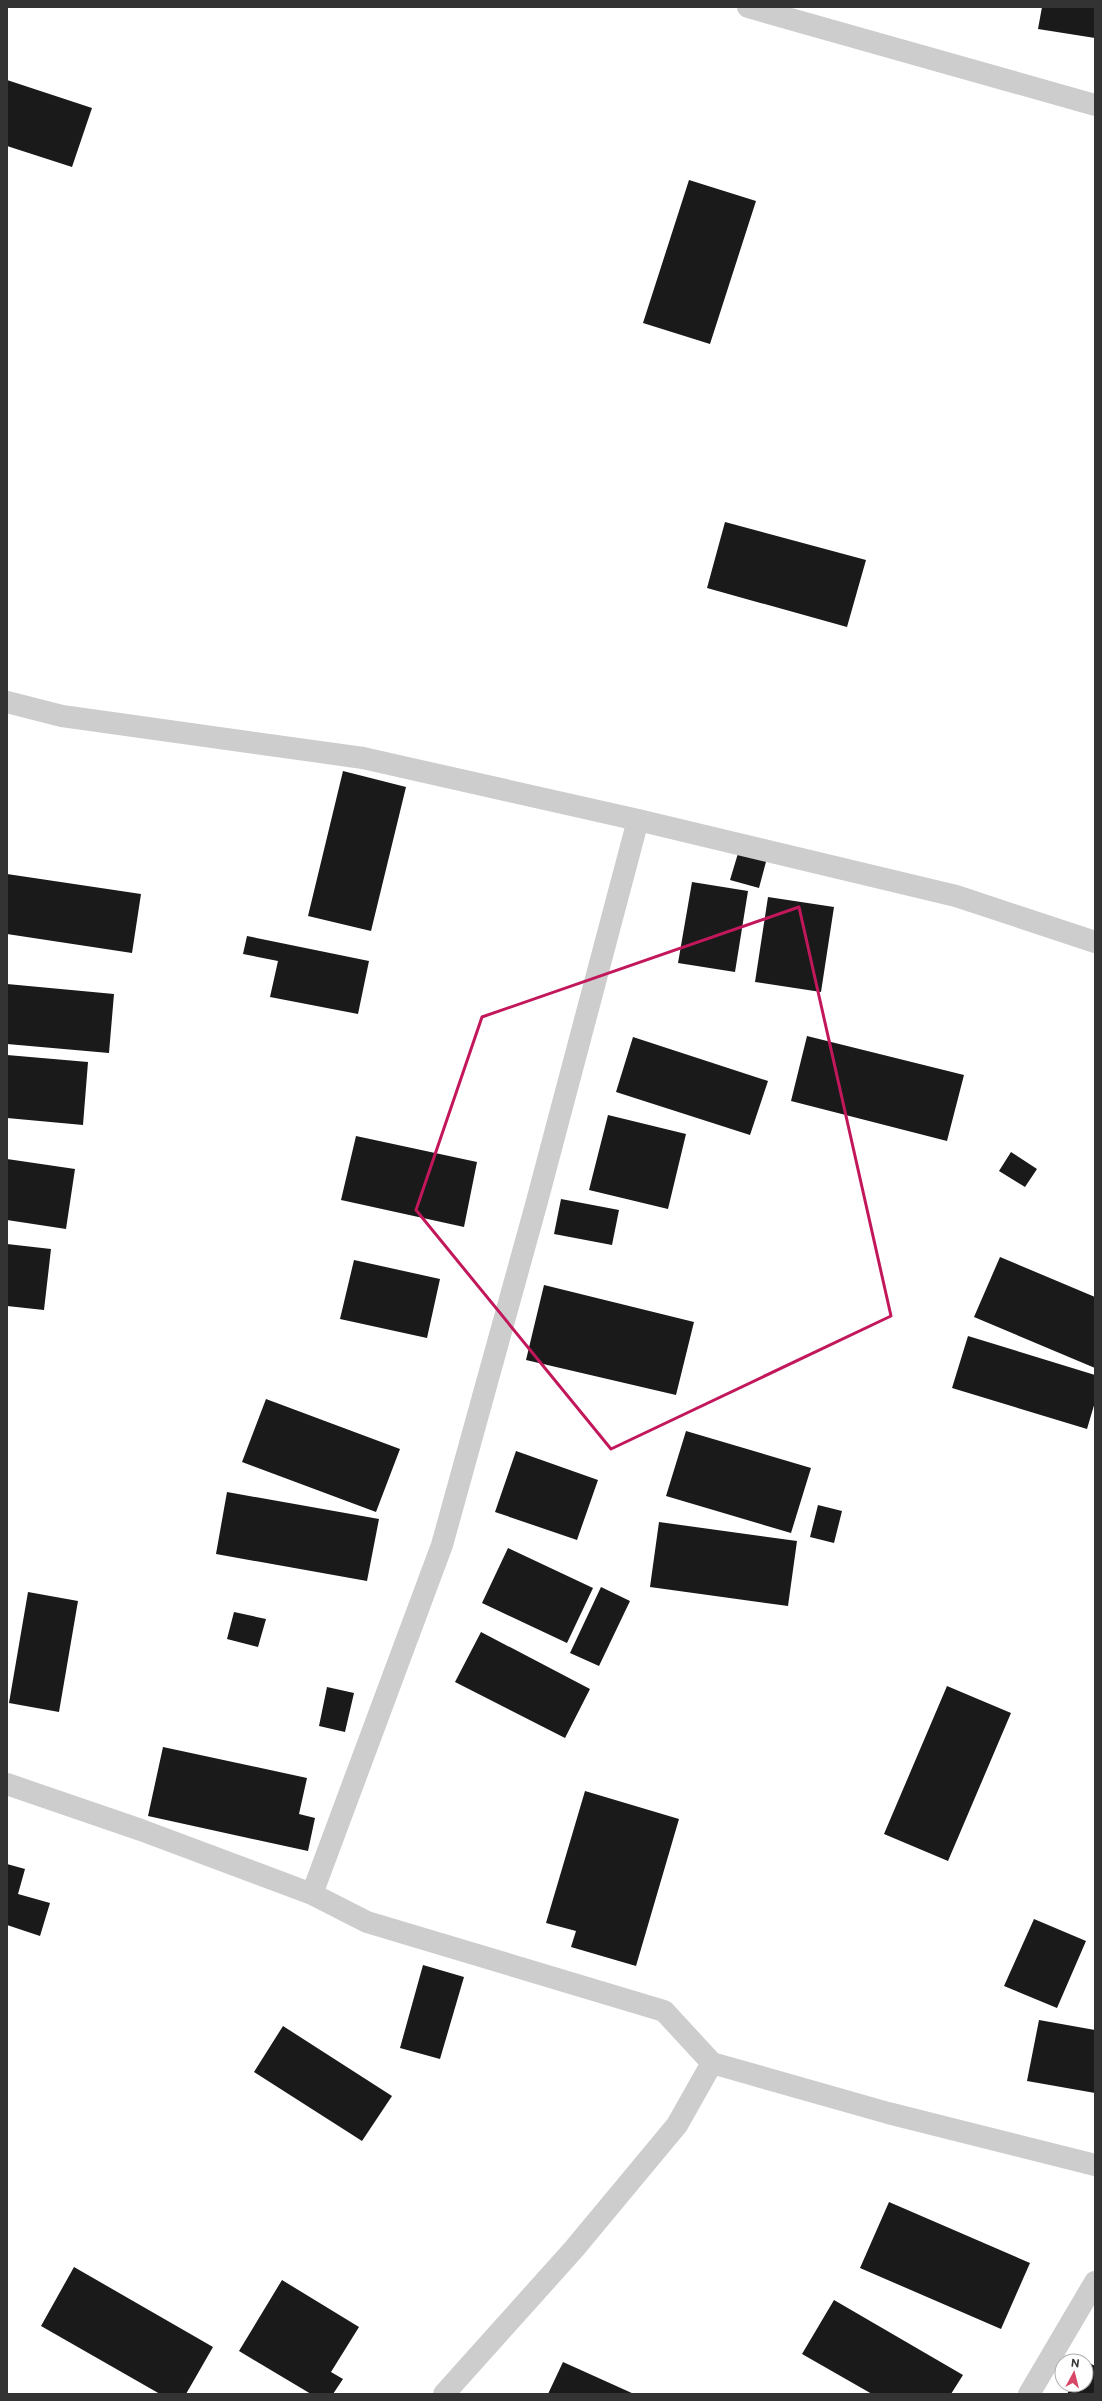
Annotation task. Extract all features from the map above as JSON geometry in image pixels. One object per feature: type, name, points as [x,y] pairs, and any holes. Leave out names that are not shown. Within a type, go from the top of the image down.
[{"type":"street","points":[[748,7],[1095,105]]},
{"type":"street","points":[[7,702],[62,716],[363,758],[638,820],[956,896],[1095,942]]},
{"type":"street","points":[[312,1894],[442,1545],[534,1213],[638,820]]},
{"type":"street","points":[[7,1784],[141,1830],[312,1894],[367,1922],[664,2011],[712,2063],[888,2114],[1095,2165]]},
{"type":"street","points":[[444,2394],[574,2249],[677,2125],[712,2063]]},
{"type":"street","points":[[1029,2394],[1095,2282]]},
{"type":"highlighted area","points":[[799,907],[891,1316],[611,1449],[416,1210],[482,1017]]},
{"type":"building","points":[[1042,7],[1095,7],[1095,38],[1038,29]]},
{"type":"building","points":[[7,80],[92,108],[72,167],[7,146]]},
{"type":"building","points":[[689,180],[756,201],[710,344],[643,323]]},
{"type":"building","points":[[725,522],[866,560],[847,627],[707,588]]},
{"type":"building","points":[[343,771],[406,787],[371,931],[308,916]]},
{"type":"building","points":[[739,850],[767,858],[759,888],[730,880]]},
{"type":"building","points":[[7,874],[141,894],[132,953],[7,934]]},
{"type":"building","points":[[692,882],[748,891],[735,972],[678,963]]},
{"type":"building","points":[[768,897],[834,907],[821,992],[755,982]]},
{"type":"building","points":[[247,936],[369,961],[358,1014],[270,997],[278,961],[243,954]]},
{"type":"building","points":[[7,984],[114,994],[109,1053],[7,1044]]},
{"type":"building","points":[[807,1036],[964,1075],[947,1141],[791,1101]]},
{"type":"building","points":[[633,1037],[768,1081],[750,1135],[616,1092]]},
{"type":"building","points":[[7,1055],[88,1062],[83,1125],[7,1118]]},
{"type":"building","points":[[608,1115],[686,1134],[668,1209],[589,1190]]},
{"type":"building","points":[[356,1136],[477,1162],[464,1227],[341,1200]]},
{"type":"building","points":[[1011,1152],[1037,1169],[1025,1187],[999,1171]]},
{"type":"building","points":[[7,1159],[75,1169],[66,1229],[7,1220]]},
{"type":"building","points":[[561,1199],[619,1210],[612,1245],[554,1234]]},
{"type":"building","points":[[7,1244],[51,1249],[44,1310],[7,1306]]},
{"type":"building","points":[[1000,1257],[1095,1297],[1095,1368],[974,1317]]},
{"type":"building","points":[[354,1260],[440,1279],[427,1338],[340,1319]]},
{"type":"building","points":[[544,1285],[694,1322],[676,1395],[526,1360]]},
{"type":"building","points":[[968,1336],[1095,1375],[1095,1402],[1087,1429],[952,1388]]},
{"type":"building","points":[[266,1399],[400,1449],[376,1512],[242,1462]]},
{"type":"building","points":[[686,1431],[811,1468],[791,1533],[666,1496]]},
{"type":"building","points":[[516,1451],[598,1480],[577,1540],[495,1512]]},
{"type":"building","points":[[227,1492],[379,1519],[367,1581],[216,1554]]},
{"type":"building","points":[[818,1505],[842,1511],[834,1543],[810,1537]]},
{"type":"building","points":[[659,1522],[797,1541],[788,1606],[650,1587]]},
{"type":"building","points":[[508,1548],[593,1588],[567,1643],[482,1603]]},
{"type":"building","points":[[601,1587],[630,1601],[599,1666],[570,1653]]},
{"type":"building","points":[[28,1592],[78,1601],[59,1712],[9,1703]]},
{"type":"building","points":[[234,1612],[266,1619],[258,1647],[227,1639]]},
{"type":"building","points":[[481,1632],[590,1689],[565,1738],[455,1682]]},
{"type":"building","points":[[947,1686],[1011,1713],[948,1861],[884,1834]]},
{"type":"building","points":[[327,1687],[354,1693],[345,1732],[319,1726]]},
{"type":"building","points":[[163,1747],[307,1778],[299,1814],[315,1818],[308,1851],[148,1816]]},
{"type":"building","points":[[585,1791],[679,1819],[636,1966],[571,1947],[576,1931],[546,1923]]},
{"type":"building","points":[[7,1864],[25,1869],[18,1894],[50,1903],[40,1936],[7,1925]]},
{"type":"building","points":[[1034,1919],[1086,1941],[1057,2008],[1004,1986]]},
{"type":"building","points":[[423,1965],[464,1977],[440,2059],[400,2048]]},
{"type":"building","points":[[1039,2020],[1095,2030],[1095,2093],[1027,2081]]},
{"type":"building","points":[[283,2026],[392,2096],[362,2141],[254,2072]]},
{"type":"building","points":[[889,2202],[1030,2263],[1001,2329],[860,2268]]},
{"type":"building","points":[[74,2267],[213,2347],[186,2394],[160,2394],[41,2326]]},
{"type":"building","points":[[282,2280],[359,2327],[331,2372],[343,2379],[333,2394],[311,2394],[239,2351]]},
{"type":"building","points":[[834,2300],[963,2375],[951,2394],[872,2394],[802,2354]]},
{"type":"building","points":[[563,2362],[634,2394],[548,2394]]},
{"type":"building","points":[[1095,2366],[1095,2394],[1067,2394],[1094,2393]]}]
